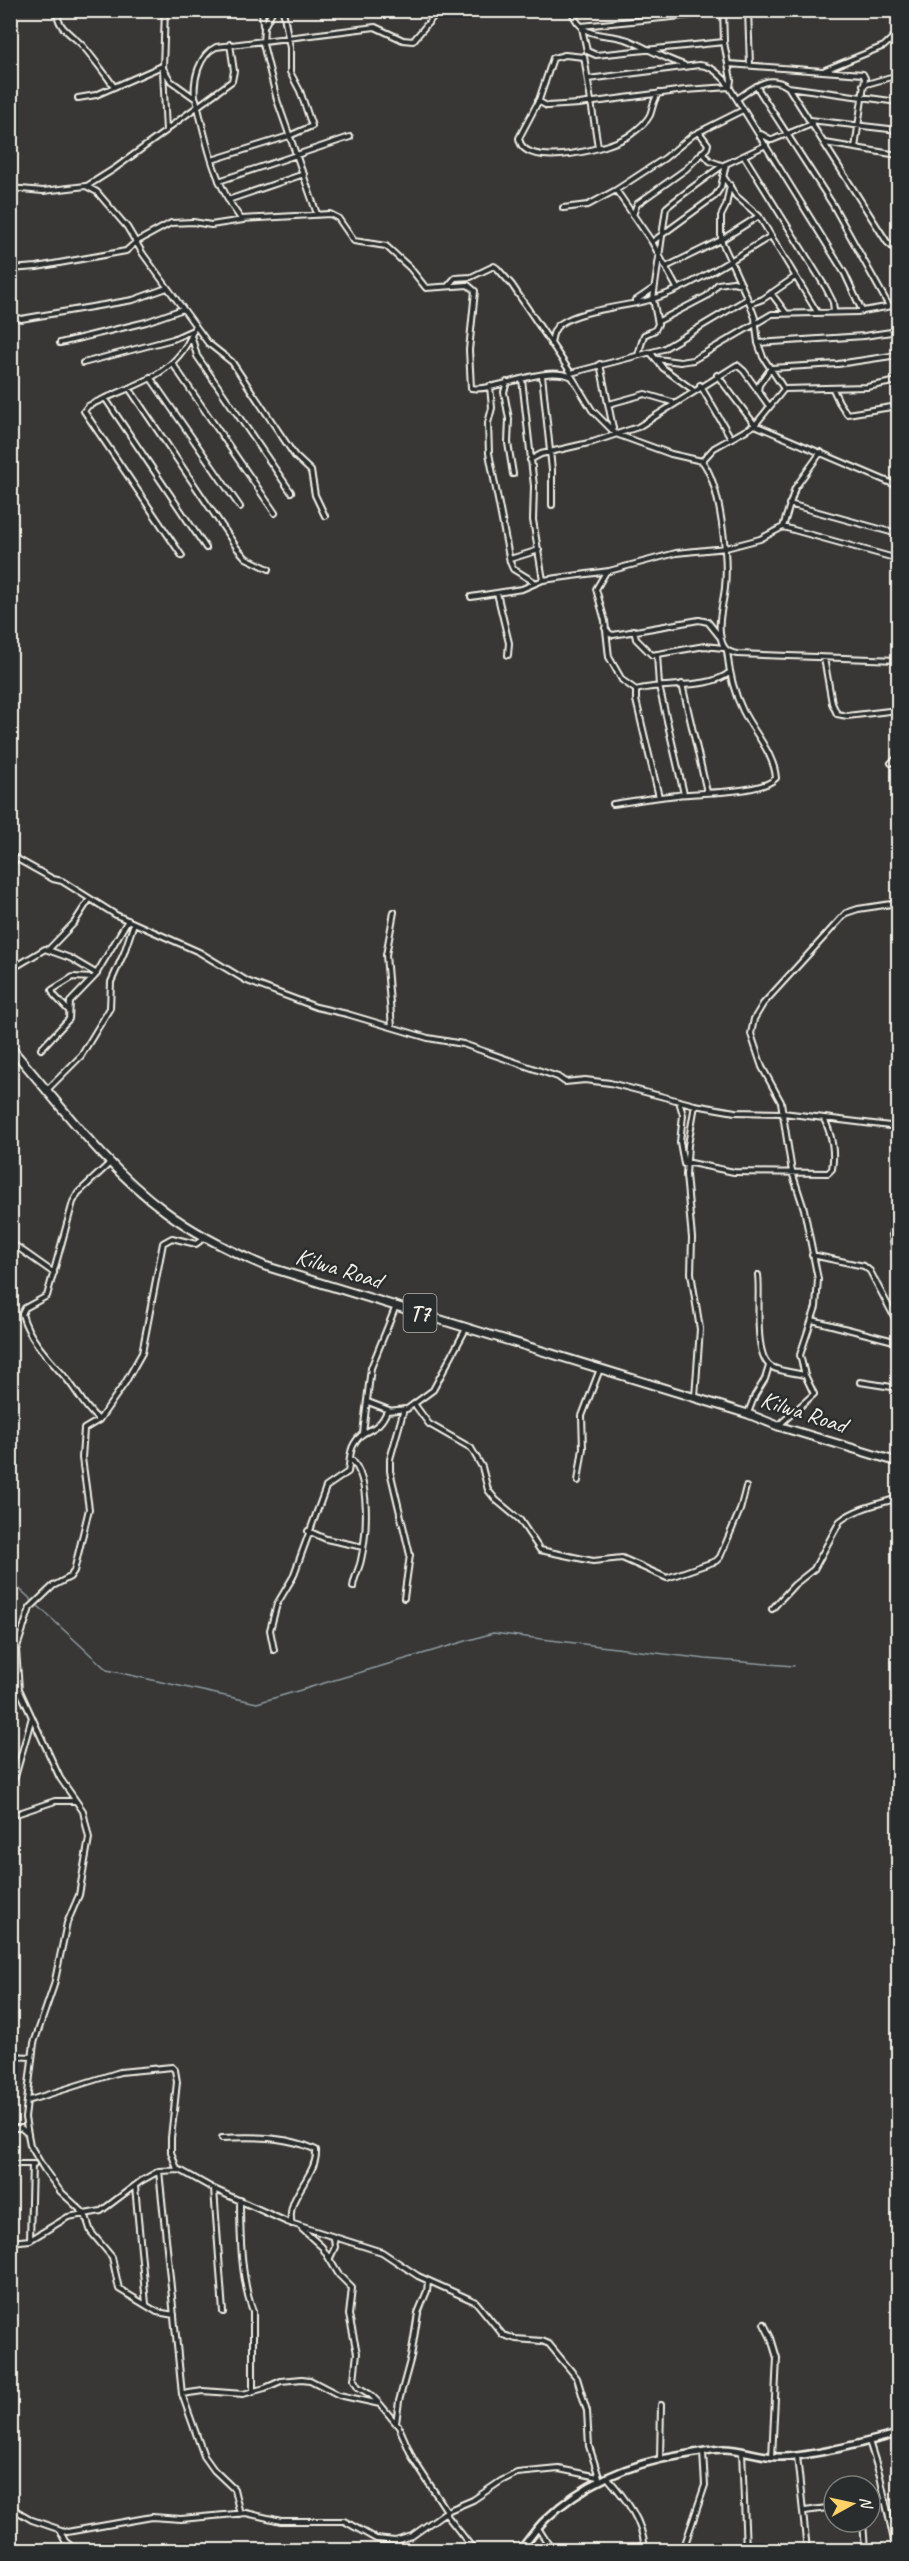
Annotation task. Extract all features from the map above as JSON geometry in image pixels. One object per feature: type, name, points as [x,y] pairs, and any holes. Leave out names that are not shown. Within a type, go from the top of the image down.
[{"type":"highway","name":"Kilwa Road","points":[[10,1047],[110,1163],[164,1211],[205,1237],[266,1266],[467,1326],[898,1462]]},
{"type":"street","points":[[57,10],[58,23],[82,45],[114,87]]},
{"type":"street","points":[[165,10],[163,67],[166,129]]},
{"type":"street","points":[[262,10],[263,40],[276,100],[317,214]]},
{"type":"street","points":[[264,27],[273,10]]},
{"type":"street","points":[[212,160],[289,136],[312,124],[290,72],[291,53],[284,10]]},
{"type":"street","points":[[244,220],[228,200],[219,181],[195,98],[195,83],[201,62],[212,49],[230,44],[375,27],[403,40],[412,41],[439,10]]},
{"type":"street","points":[[571,10],[581,27],[587,51],[596,56],[724,42]]},
{"type":"street","points":[[748,10],[750,65]]},
{"type":"street","points":[[581,27],[723,11],[724,42],[729,64],[730,87]]},
{"type":"street","points":[[581,27],[602,37],[626,39],[684,66]]},
{"type":"street","points":[[825,70],[884,46],[898,33]]},
{"type":"street","points":[[10,188],[43,191],[86,186],[143,149],[197,105],[232,81],[234,71],[230,44]]},
{"type":"street","points":[[585,46],[584,57],[598,147]]},
{"type":"street","points":[[584,57],[566,55],[553,58],[538,101],[519,138],[526,150],[550,156],[579,152],[623,140],[638,129],[649,116],[654,99],[659,93]]},
{"type":"street","points":[[588,79],[699,64],[712,68],[730,87],[766,145],[845,274],[862,311]]},
{"type":"street","points":[[729,64],[863,74],[865,76],[860,126],[855,148]]},
{"type":"street","points":[[78,98],[93,96],[163,67]]},
{"type":"street","points":[[163,67],[171,81],[195,98]]},
{"type":"street","points":[[864,85],[898,75]]},
{"type":"street","points":[[737,99],[756,86],[774,80],[788,87],[898,102]]},
{"type":"street","points":[[756,86],[833,206],[889,306]]},
{"type":"street","points":[[538,101],[547,105],[592,102],[730,87]]},
{"type":"street","points":[[788,87],[887,242],[898,252]]},
{"type":"street","points":[[563,208],[588,206],[665,158],[699,132],[743,110]]},
{"type":"street","points":[[759,134],[772,140],[789,135],[811,122],[898,130]]},
{"type":"street","points":[[633,215],[638,204],[687,169],[702,152],[708,144],[699,132]]},
{"type":"street","points":[[219,181],[350,137]]},
{"type":"street","points":[[824,143],[898,155]]},
{"type":"street","points":[[659,321],[653,299],[668,205],[724,165],[766,145]]},
{"type":"street","points":[[702,152],[710,161],[724,165]]},
{"type":"street","points":[[744,156],[826,288],[833,302],[834,312]]},
{"type":"street","points":[[652,242],[715,196],[721,187],[724,165]]},
{"type":"street","points":[[228,200],[304,174]]},
{"type":"street","points":[[723,176],[736,196],[759,216],[817,312]]},
{"type":"street","points":[[730,185],[726,206],[721,216],[721,240],[750,304],[763,357],[784,389]]},
{"type":"street","points":[[86,186],[97,192],[136,242],[194,327],[209,345],[232,362],[295,456],[311,471],[315,495],[325,516]]},
{"type":"street","points":[[616,190],[652,242],[677,288]]},
{"type":"street","points":[[10,269],[37,267],[129,250],[136,242],[171,224],[193,222],[211,225],[273,215],[330,214],[336,216],[354,241],[386,246],[410,268],[426,288],[468,285],[475,289],[469,350],[471,386],[474,389],[542,375],[571,375],[600,364],[663,349],[747,299]]},
{"type":"street","points":[[666,267],[721,240],[759,216]]},
{"type":"street","points":[[551,344],[554,331],[560,324],[653,299],[732,260],[771,236]]},
{"type":"street","points":[[448,286],[455,278],[471,277],[494,266],[497,268],[512,285],[592,410],[616,434],[671,454],[702,461]]},
{"type":"street","points":[[750,304],[795,276]]},
{"type":"street","points":[[638,355],[642,338],[655,330],[659,321],[706,296],[718,284],[733,282],[741,284]]},
{"type":"street","points":[[632,303],[654,287]]},
{"type":"street","points":[[10,310],[16,318],[21,319],[133,300],[167,288]]},
{"type":"street","points":[[771,293],[786,314]]},
{"type":"street","points":[[657,359],[680,362],[693,360],[772,315],[862,311],[898,304]]},
{"type":"street","points":[[60,343],[155,320],[183,309]]},
{"type":"street","points":[[182,555],[84,412],[88,406],[173,364],[191,337],[194,327]]},
{"type":"street","points":[[83,363],[173,339],[194,327]]},
{"type":"street","points":[[758,343],[864,336],[898,331]]},
{"type":"street","points":[[191,337],[196,356],[291,492]]},
{"type":"street","points":[[651,352],[675,379],[693,390]]},
{"type":"street","points":[[771,368],[838,364],[898,356]]},
{"type":"street","points":[[173,364],[275,513]]},
{"type":"street","points":[[600,364],[613,429]]},
{"type":"street","points":[[530,460],[549,452],[638,427],[693,390],[736,365],[744,371],[769,406]]},
{"type":"street","points":[[758,391],[771,368]]},
{"type":"street","points":[[542,375],[552,505]]},
{"type":"street","points":[[717,375],[755,425],[898,486]]},
{"type":"street","points":[[150,377],[240,507]]},
{"type":"street","points":[[522,378],[534,496],[533,520],[543,580]]},
{"type":"street","points":[[508,381],[504,392],[509,419],[508,443],[513,474]]},
{"type":"street","points":[[702,461],[714,448],[755,425],[784,389],[867,387],[898,381]]},
{"type":"street","points":[[490,386],[492,408],[488,423],[489,453],[510,559],[512,567],[536,583]]},
{"type":"street","points":[[700,386],[731,438]]},
{"type":"street","points":[[129,387],[237,548],[246,558],[268,569]]},
{"type":"street","points":[[833,389],[847,414],[898,406]]},
{"type":"street","points":[[609,404],[645,394],[673,403]]},
{"type":"street","points":[[105,398],[206,548]]},
{"type":"street","points":[[783,527],[795,488],[821,452]]},
{"type":"street","points":[[702,461],[715,491],[726,548],[720,637]]},
{"type":"street","points":[[789,504],[898,534]]},
{"type":"street","points":[[471,597],[522,589],[543,580],[607,571],[676,553],[726,548],[760,539],[783,527],[898,559]]},
{"type":"street","points":[[510,559],[538,550]]},
{"type":"street","points":[[607,571],[596,589],[604,617],[609,657],[622,680],[636,690],[659,797]]},
{"type":"street","points":[[497,593],[509,643],[508,655]]},
{"type":"street","points":[[605,628],[611,635],[699,620],[708,622],[720,637],[742,709],[770,758],[776,778],[769,784],[755,787],[613,804]]},
{"type":"street","points":[[634,630],[636,639],[644,645],[648,654],[705,646],[725,649],[736,654],[898,660]]},
{"type":"street","points":[[657,654],[659,686],[684,794]]},
{"type":"street","points":[[824,658],[832,703],[837,714],[847,716],[898,710]]},
{"type":"street","points":[[636,690],[721,678],[730,672]]},
{"type":"street","points":[[682,684],[707,792]]},
{"type":"street","points":[[891,763],[898,757]]},
{"type":"street","points":[[10,855],[53,879],[62,881],[89,900],[199,952],[247,981],[316,1007],[392,1028],[463,1044],[558,1077],[565,1082],[585,1080],[610,1083],[695,1105],[735,1112],[783,1113],[898,1127]]},
{"type":"street","points":[[49,949],[74,923],[89,900]]},
{"type":"street","points":[[778,1426],[813,1397],[800,1355],[812,1320],[818,1289],[804,1209],[792,1172],[783,1113],[778,1093],[762,1066],[751,1034],[754,1019],[758,1011],[846,913],[898,903]]},
{"type":"street","points":[[392,1028],[386,955],[394,912]]},
{"type":"street","points":[[41,1049],[69,1019],[70,1002],[95,976],[128,920]]},
{"type":"street","points":[[47,1090],[86,1050],[110,1008],[111,982],[134,923]]},
{"type":"street","points":[[10,970],[43,949],[49,949],[95,976]]},
{"type":"street","points":[[70,1012],[52,990],[73,976],[95,976]]},
{"type":"street","points":[[678,1100],[683,1115],[680,1142],[692,1238],[691,1273],[700,1321],[695,1397]]},
{"type":"street","points":[[686,1190],[686,1162],[695,1105]]},
{"type":"street","points":[[686,1162],[734,1172],[828,1173],[832,1169],[830,1132],[824,1119]]},
{"type":"street","points":[[97,1422],[97,1418],[44,1353],[22,1318],[22,1311],[47,1296],[73,1202],[78,1193],[110,1163]]},
{"type":"street","points":[[898,1213],[892,1235],[898,1268]]},
{"type":"street","points":[[174,2315],[157,2312],[119,2289],[112,2257],[90,2232],[85,2214],[60,2191],[41,2164],[30,2145],[27,2133],[25,2118],[32,2057],[57,1975],[67,1923],[79,1895],[83,1860],[88,1842],[87,1822],[49,1755],[17,1681],[16,1647],[24,1631],[30,1608],[53,1586],[70,1577],[74,1571],[89,1509],[82,1458],[84,1429],[97,1422],[125,1383],[142,1353],[164,1241],[172,1238],[196,1244],[205,1237]]},
{"type":"street","points":[[10,1242],[54,1273]]},
{"type":"street","points":[[812,1255],[864,1266],[870,1271],[898,1324]]},
{"type":"street","points":[[748,1414],[755,1395],[765,1379],[769,1365],[759,1338],[758,1275]]},
{"type":"street","points":[[363,1433],[371,1368],[397,1305]]},
{"type":"street","points":[[812,1320],[898,1342]]},
{"type":"street","points":[[368,1402],[389,1410],[404,1409],[415,1405],[433,1390],[467,1326]]},
{"type":"street","points":[[769,1365],[805,1375]]},
{"type":"street","points":[[578,1481],[583,1448],[582,1416],[600,1369]]},
{"type":"street","points":[[860,1382],[898,1389]]},
{"type":"street","points":[[415,1405],[429,1424],[471,1448],[482,1467],[490,1493],[520,1520],[537,1547],[546,1553],[593,1561],[622,1558],[639,1567],[647,1567],[663,1577],[674,1577],[716,1561],[720,1557],[741,1510],[746,1487]]},
{"type":"street","points":[[404,1409],[392,1453],[390,1471],[410,1555],[405,1598]]},
{"type":"street","points":[[274,1650],[270,1630],[273,1615],[292,1577],[326,1488],[331,1482],[346,1475],[354,1444],[363,1433],[380,1425],[389,1410]]},
{"type":"street","points":[[350,1458],[360,1470],[366,1502],[361,1563],[356,1571],[353,1587]]},
{"type":"street","points":[[772,1609],[794,1585],[814,1569],[840,1521],[847,1515],[867,1507],[898,1498]]},
{"type":"street","points":[[308,1531],[326,1539],[363,1547]]},
{"type":"street","points":[[10,1648],[16,1647]]},
{"type":"street","points":[[10,1784],[15,1777],[32,1716]]},
{"type":"street","points":[[10,1816],[55,1801],[76,1801]]},
{"type":"street","points":[[10,2056],[32,2057]]},
{"type":"street","points":[[27,2101],[120,2072],[172,2067],[175,2070],[177,2082],[171,2152],[177,2169]]},
{"type":"street","points":[[10,2128],[21,2128],[27,2133]]},
{"type":"street","points":[[222,2138],[265,2138],[300,2144],[316,2150],[314,2162],[291,2208],[292,2224]]},
{"type":"street","points":[[10,2164],[41,2164]]},
{"type":"street","points":[[30,2240],[32,2164]]},
{"type":"street","points":[[10,2242],[30,2240],[68,2217],[108,2208],[135,2186],[159,2171],[177,2169],[214,2189],[301,2228],[382,2252],[428,2281],[477,2302],[503,2335],[516,2339],[545,2342],[561,2357],[577,2378],[589,2419],[589,2446],[598,2479]]},
{"type":"street","points":[[159,2171],[182,2394],[204,2456],[214,2470],[234,2489],[240,2514]]},
{"type":"street","points":[[135,2186],[146,2304]]},
{"type":"street","points":[[214,2189],[224,2312]]},
{"type":"street","points":[[240,2200],[245,2276],[249,2300],[254,2311],[253,2392]]},
{"type":"street","points":[[301,2228],[318,2243],[330,2258],[339,2276],[353,2290],[349,2311],[357,2345],[355,2383],[380,2404],[396,2423],[413,2459],[446,2512],[474,2550]]},
{"type":"street","points":[[330,2258],[335,2247],[334,2238]]},
{"type":"street","points":[[396,2423],[418,2313],[428,2281]]},
{"type":"street","points":[[764,2324],[777,2358],[772,2457]]},
{"type":"street","points":[[182,2394],[203,2391],[230,2394],[253,2392],[281,2381],[306,2379],[339,2395],[380,2404]]},
{"type":"street","points":[[660,2459],[662,2405]]},
{"type":"street","points":[[520,2550],[538,2527],[560,2506],[598,2479],[660,2459],[722,2449],[772,2457],[797,2455],[898,2435]]},
{"type":"street","points":[[869,2441],[896,2536],[896,2550]]},
{"type":"street","points":[[742,2451],[746,2550]]},
{"type":"street","points":[[683,2550],[705,2485],[703,2452]]},
{"type":"street","points":[[797,2455],[805,2511],[807,2550]]},
{"type":"street","points":[[10,2507],[32,2520],[60,2531],[77,2531],[152,2517],[181,2519],[240,2514],[281,2522],[344,2521],[376,2539],[394,2541],[412,2536],[446,2512],[474,2500],[501,2481],[522,2472],[559,2469],[598,2479]]},
{"type":"street","points":[[607,2476],[637,2517],[644,2540],[643,2550]]},
{"type":"street","points":[[882,2501],[886,2501]]},
{"type":"street","points":[[805,2511],[822,2509]]},
{"type":"street","points":[[538,2527],[552,2550]]},
{"type":"street","points":[[60,2531],[66,2541],[76,2550]]},
{"type":"street","points":[[863,2534],[864,2550]]},
{"type":"street","points":[[525,2544],[528,2550]]},
{"type":"waterway","points":[[10,1580],[107,1670],[257,1703],[493,1633],[706,1659],[794,1666]]}]
